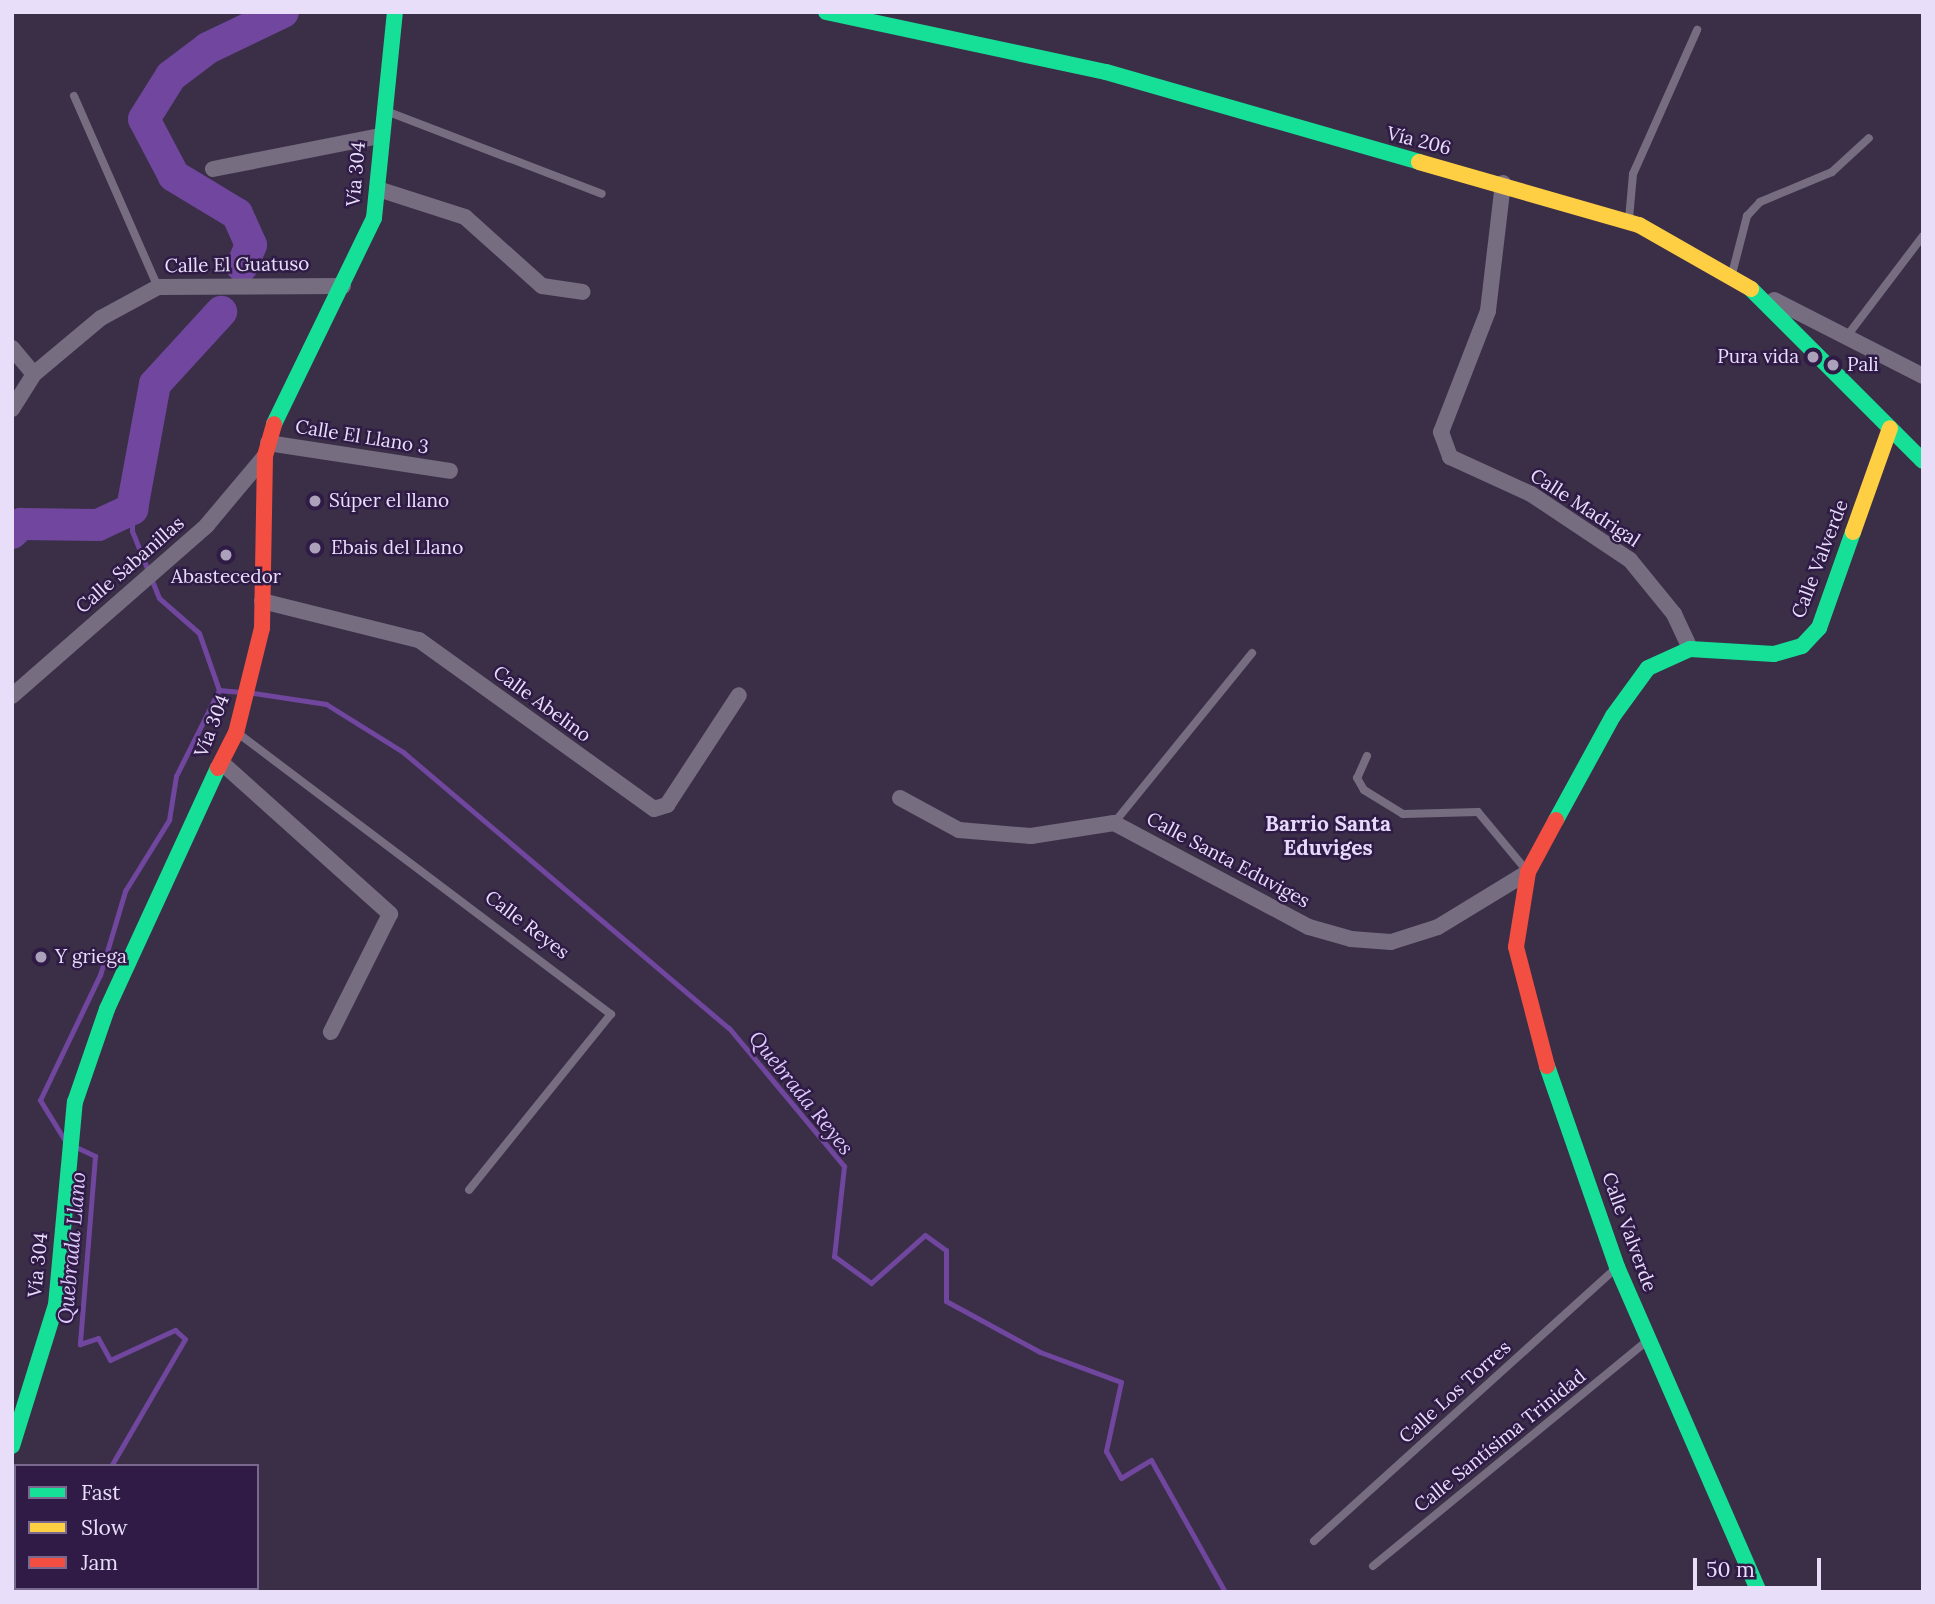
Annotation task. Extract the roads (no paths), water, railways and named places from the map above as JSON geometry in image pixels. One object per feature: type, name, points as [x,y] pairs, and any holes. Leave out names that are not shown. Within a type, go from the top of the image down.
[{"type":"street","name":"Vía 304","points":[[12,1446],[56,1305],[75,1102],[107,1009],[176,848],[236,733],[251,683],[262,601],[267,449],[277,412],[343,286],[374,218],[382,109],[395,12]]},
{"type":"street","name":"Vía 206","points":[[826,12],[1105,72],[1338,142],[1503,183],[1629,222],[1762,295],[1923,461]]},
{"type":"street","points":[[213,169],[380,136]]},
{"type":"street","name":"Calle Madrigal","points":[[1503,183],[1488,311],[1441,432],[1450,457],[1531,494],[1630,560],[1674,614],[1690,649]]},
{"type":"street","points":[[378,189],[465,216],[542,286],[583,292]]},
{"type":"street","name":"Calle El Guatuso","points":[[12,409],[34,374],[101,318],[158,287],[343,286]]},
{"type":"street","points":[[1762,295],[1923,376]]},
{"type":"street","points":[[12,348],[34,374]]},
{"type":"street","name":"Calle Valverde","points":[[1759,1592],[1617,1267],[1543,1056],[1516,947],[1528,872],[1613,716],[1648,668],[1690,649],[1774,654],[1802,646],[1819,628],[1890,428]]},
{"type":"street","name":"Calle El Llano 3","points":[[267,449],[450,471]]},
{"type":"street","name":"Calle Sabanillas","points":[[12,696],[207,526],[267,449]]},
{"type":"street","name":"Calle Abelino","points":[[262,601],[419,640],[654,808],[667,806],[739,695]]},
{"type":"street","points":[[222,763],[390,914],[331,1031]]},
{"type":"street","name":"Calle Santa Eduviges","points":[[900,797],[959,830],[1031,836],[1114,823],[1309,927],[1351,939],[1391,942],[1438,927],[1528,872]]},
{"type":"lane","points":[[1629,222],[1633,174],[1697,30]]},
{"type":"lane","points":[[74,96],[158,287]]},
{"type":"lane","points":[[382,109],[602,194]]},
{"type":"lane","points":[[1731,277],[1748,216],[1760,202],[1832,172],[1869,138]]},
{"type":"lane","points":[[1847,336],[1923,236]]},
{"type":"lane","points":[[1114,823],[1252,653]]},
{"type":"lane","name":"Calle Reyes","points":[[236,733],[611,1014],[469,1189]]},
{"type":"lane","points":[[1367,756],[1357,778],[1364,790],[1403,814],[1478,812],[1528,872]]},
{"type":"lane","name":"Calle Los Torres","points":[[1314,1541],[1617,1267]]},
{"type":"lane","name":"Calle Santísima Trinidad","points":[[1373,1566],[1648,1340]]},
{"type":"waterway","points":[[242,266],[251,245],[237,214],[174,176],[144,119],[171,76],[208,48],[283,12]]},
{"type":"waterway","points":[[12,533],[21,524],[98,525],[132,509],[155,384],[221,312]]},
{"type":"waterway","name":"Quebrada Llano","points":[[64,1139],[40,1100],[100,975],[125,891],[169,820],[176,776],[219,690],[199,633],[159,598],[132,531],[132,509]]},
{"type":"waterway","name":"Quebrada Reyes","points":[[219,690],[244,692]]},
{"type":"waterway","name":"Quebrada Reyes","points":[[253,693],[326,704],[403,752],[729,1028],[844,1166],[834,1256],[871,1283],[925,1235],[946,1250],[946,1301],[1040,1352],[1121,1382],[1106,1451],[1121,1478],[1151,1460],[1225,1592]]},
{"type":"waterway","name":"Quebrada Llano","points":[[78,1148],[95,1156],[80,1344],[98,1338],[110,1360],[175,1330],[185,1339],[112,1464]]},
{"type":"place","name":"Pura vida","points":[[1813,357]]},
{"type":"place","name":"Pali","points":[[1833,365]]},
{"type":"place","name":"Súper el llano","points":[[315,501]]},
{"type":"place","name":"Ebais del Llano","points":[[315,548]]},
{"type":"place","name":"Abastecedor","points":[[226,555]]},
{"type":"place","name":"Y griega","points":[[41,957]]},
{"type":"district","name":"Barrio Santa Eduviges","points":[[1328,836]]}]
